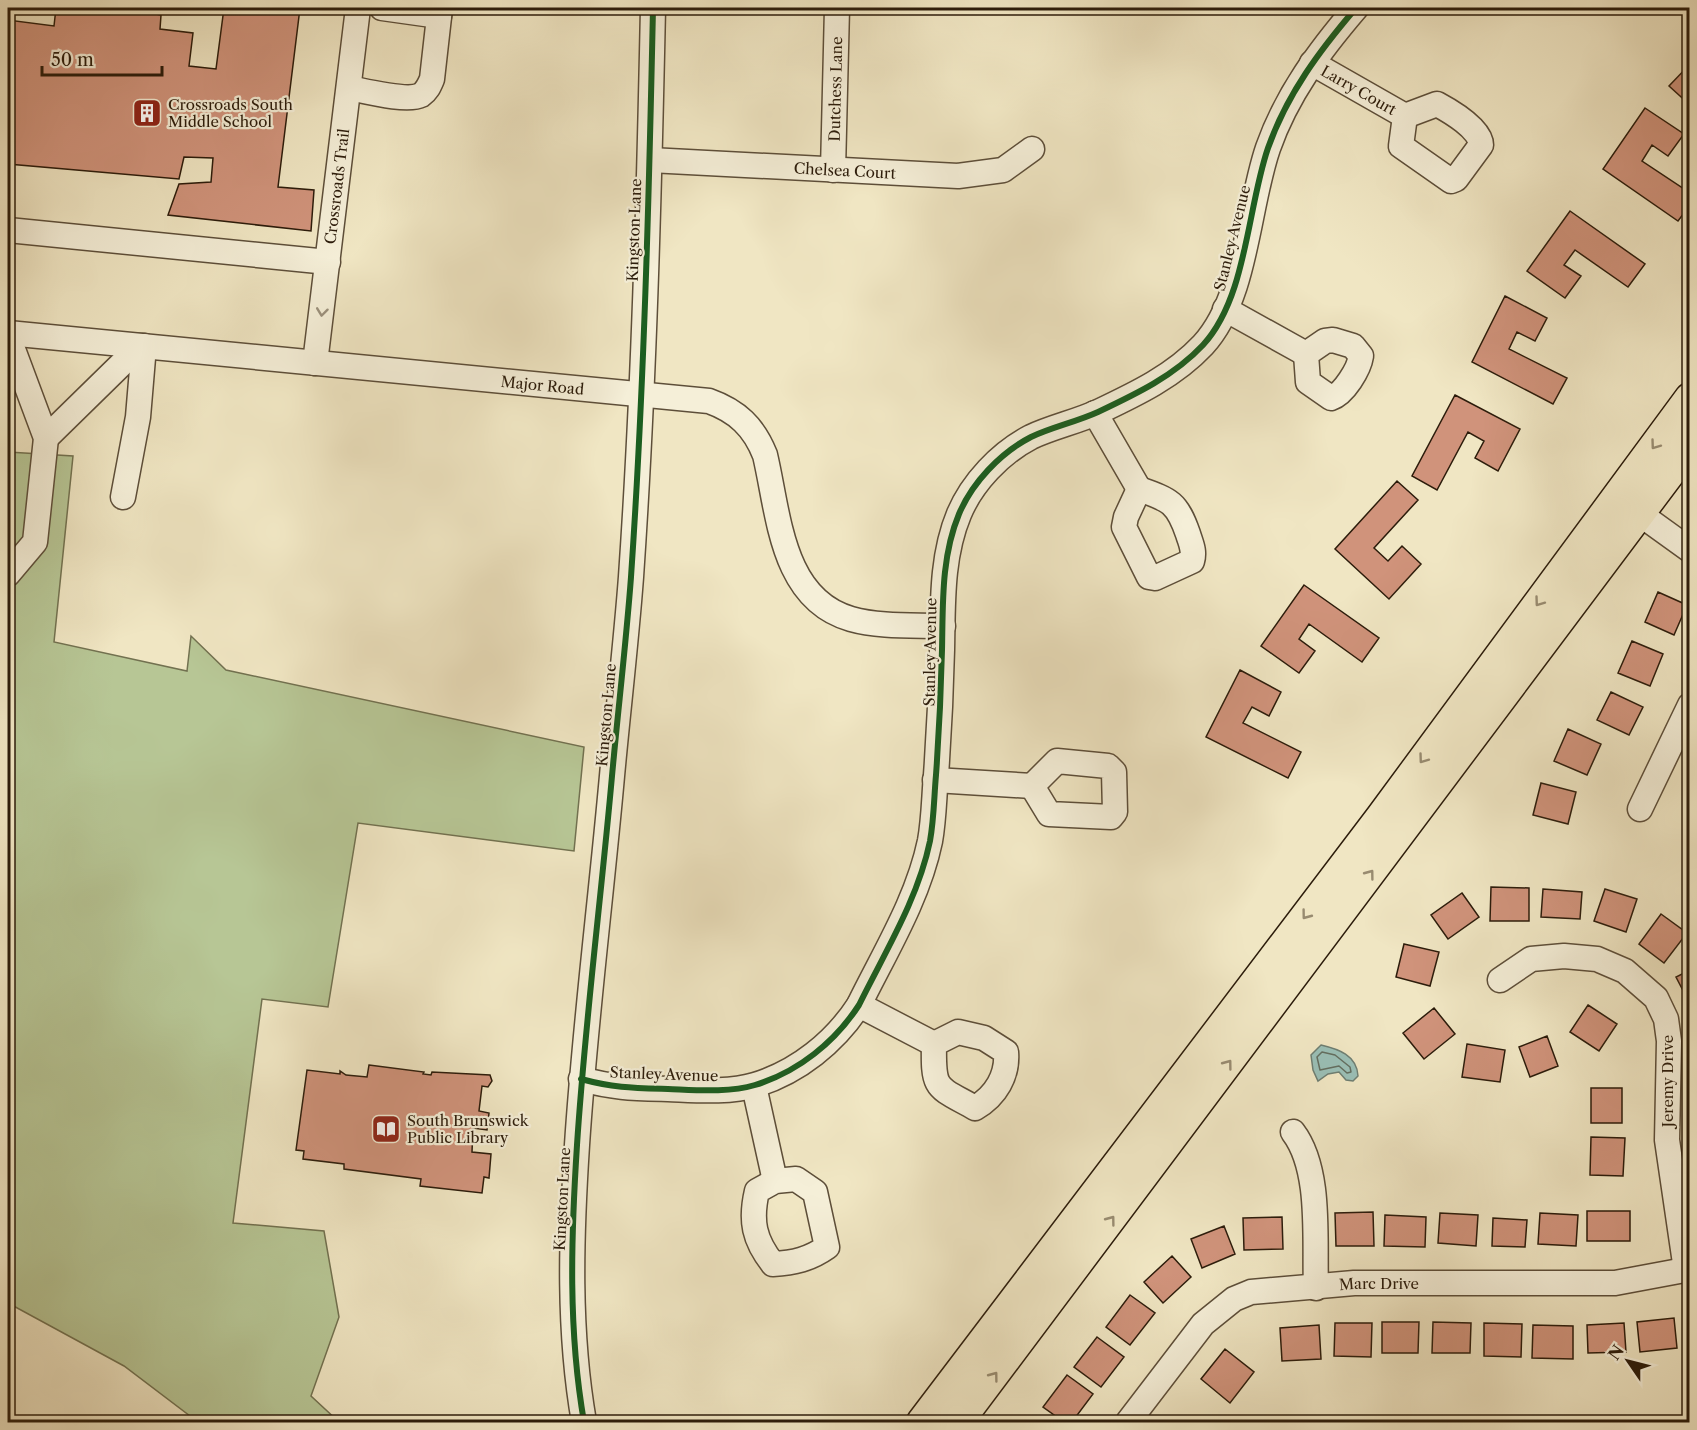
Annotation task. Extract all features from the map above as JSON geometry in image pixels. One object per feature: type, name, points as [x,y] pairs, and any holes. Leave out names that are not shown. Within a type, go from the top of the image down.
[{"type":"main road","points":[[922,1422],[1381,817],[1689,398]]},
{"type":"main road","points":[[958,1422],[1689,446]]},
{"type":"street","name":"Crossroads Trail","points":[[315,363],[358,8]]},
{"type":"street","points":[[349,88],[405,97],[419,96],[428,90],[432,79],[439,12],[382,8]]},
{"type":"street","name":"Kingston Lane","points":[[584,1422],[578,1389],[572,1314],[571,1236],[581,1079],[602,899],[631,577],[650,160],[653,8]]},
{"type":"street","name":"Dutchess Lane","points":[[833,170],[837,8]]},
{"type":"street","name":"Stanley Avenue","points":[[581,1079],[613,1088],[702,1090],[754,1086],[813,1055],[833,1038],[859,1005],[914,891],[930,839],[941,702],[943,592],[950,538],[970,492],[1006,453],[1030,437],[1095,413],[1164,378],[1184,363],[1209,337],[1225,309],[1236,278],[1268,147],[1281,115],[1312,63],[1356,8]]},
{"type":"street","name":"Larry Court","points":[[1312,63],[1405,116]]},
{"type":"street","name":"Chelsea Court","points":[[650,160],[958,176],[1003,170],[1032,149]]},
{"type":"street","points":[[8,230],[328,262]]},
{"type":"street","points":[[1225,309],[1306,354]]},
{"type":"street","points":[[8,335],[46,438],[35,542],[8,574]]},
{"type":"street","name":"Major Road","points":[[8,335],[709,401],[738,415],[750,426],[765,455],[789,560],[796,576],[820,604],[853,620],[943,626]]},
{"type":"street","points":[[46,438],[142,346]]},
{"type":"street","points":[[123,497],[138,417],[142,346]]},
{"type":"street","points":[[1095,413],[1139,489]]},
{"type":"street","points":[[1640,514],[1689,550]]},
{"type":"street","points":[[1640,809],[1689,705]]},
{"type":"street","points":[[935,780],[1032,786]]},
{"type":"street","name":"Jeremy Drive","points":[[1500,980],[1531,959],[1564,956],[1598,958],[1626,971],[1656,998],[1666,1019],[1669,1041],[1667,1140],[1688,1270]]},
{"type":"street","points":[[859,1005],[934,1044]]},
{"type":"street","points":[[754,1086],[775,1181]]},
{"type":"street","points":[[1293,1132],[1308,1157],[1316,1288]]},
{"type":"street","name":"Marc Drive","points":[[1128,1422],[1203,1324],[1217,1310],[1251,1292],[1387,1282],[1615,1283],[1688,1270]]},
{"type":"green space","points":[[8,452],[73,456],[54,642],[187,671],[191,636],[226,670],[584,747],[574,851],[358,823],[328,1007],[262,999],[233,1223],[324,1231],[339,1317],[311,1396],[339,1422],[198,1422],[124,1366],[8,1303]]},
{"type":"water","points":[[1321,1045],[1340,1051],[1350,1058],[1357,1069],[1358,1076],[1353,1081],[1346,1080],[1339,1072],[1328,1074],[1318,1081],[1313,1070],[1311,1055]]},
{"type":"building","name":"Crossroads South Middle School","points":[[56,8],[151,8],[150,13],[161,15],[160,29],[193,33],[189,66],[216,69],[224,8],[300,8],[278,187],[314,190],[311,231],[168,215],[179,184],[211,182],[213,158],[184,157],[179,179],[8,164],[8,20],[54,26]]},
{"type":"building","points":[[1690,64],[1690,105],[1669,86]]},
{"type":"building","points":[[1645,108],[1684,134],[1668,156],[1652,145],[1642,161],[1690,193],[1690,205],[1678,221],[1603,169]]},
{"type":"building","points":[[1570,211],[1645,264],[1628,287],[1575,250],[1564,265],[1581,276],[1565,298],[1527,271]]},
{"type":"building","points":[[1505,296],[1547,318],[1535,341],[1517,332],[1509,349],[1567,378],[1553,404],[1472,362]]},
{"type":"building","points":[[1455,395],[1520,429],[1498,471],[1475,458],[1484,441],[1468,432],[1437,490],[1412,476]]},
{"type":"building","points":[[1397,481],[1418,500],[1374,548],[1388,561],[1402,546],[1421,564],[1389,599],[1335,549]]},
{"type":"building","points":[[1304,585],[1379,638],[1362,662],[1309,624],[1299,639],[1315,651],[1299,673],[1261,646]]},
{"type":"building","points":[[1658,592],[1687,605],[1674,635],[1645,622]]},
{"type":"building","points":[[1632,641],[1663,654],[1650,686],[1618,673]]},
{"type":"building","points":[[1240,670],[1281,692],[1269,716],[1252,707],[1243,723],[1301,752],[1288,778],[1206,737]]},
{"type":"building","points":[[1611,692],[1643,707],[1629,735],[1597,720]]},
{"type":"building","points":[[1568,729],[1601,744],[1587,775],[1554,761]]},
{"type":"building","points":[[1541,783],[1576,792],[1568,824],[1533,815]]},
{"type":"building","points":[[1491,887],[1529,888],[1529,921],[1490,921]]},
{"type":"building","points":[[1543,889],[1582,892],[1580,919],[1541,917]]},
{"type":"building","points":[[1605,889],[1637,899],[1626,932],[1594,921]]},
{"type":"building","points":[[1462,893],[1479,917],[1448,939],[1431,915]]},
{"type":"building","points":[[1661,914],[1687,933],[1664,963],[1639,944]]},
{"type":"building","points":[[1404,944],[1439,952],[1430,986],[1396,977]]},
{"type":"building","points":[[1690,970],[1690,1002],[1689,1002],[1676,977]]},
{"type":"building","points":[[1588,1005],[1617,1024],[1599,1051],[1570,1032]]},
{"type":"building","points":[[1434,1008],[1455,1034],[1424,1059],[1403,1033]]},
{"type":"building","points":[[1547,1036],[1558,1066],[1530,1077],[1519,1047]]},
{"type":"building","points":[[1467,1044],[1505,1050],[1500,1082],[1462,1077]]},
{"type":"building","name":"South Brunswick Public Library","points":[[369,1065],[424,1072],[423,1074],[431,1075],[432,1072],[490,1075],[492,1081],[488,1087],[482,1086],[479,1111],[489,1113],[487,1130],[473,1128],[472,1152],[491,1154],[489,1178],[484,1177],[482,1193],[420,1186],[421,1179],[344,1169],[344,1164],[303,1159],[304,1151],[296,1150],[307,1070],[340,1074],[340,1071],[346,1075],[367,1077]]},
{"type":"building","points":[[1591,1088],[1622,1088],[1622,1123],[1591,1123]]},
{"type":"building","points":[[1591,1137],[1625,1138],[1623,1176],[1590,1175]]},
{"type":"building","points":[[1587,1211],[1630,1211],[1630,1241],[1587,1241]]},
{"type":"building","points":[[1373,1212],[1374,1246],[1336,1246],[1335,1213]]},
{"type":"building","points":[[1440,1213],[1478,1215],[1476,1246],[1438,1243]]},
{"type":"building","points":[[1540,1213],[1578,1215],[1576,1246],[1538,1244]]},
{"type":"building","points":[[1385,1215],[1426,1217],[1425,1247],[1384,1246]]},
{"type":"building","points":[[1282,1217],[1283,1249],[1244,1250],[1243,1218]]},
{"type":"building","points":[[1493,1218],[1527,1220],[1525,1247],[1492,1246]]},
{"type":"building","points":[[1224,1226],[1235,1254],[1202,1268],[1191,1239]]},
{"type":"building","points":[[1172,1256],[1191,1277],[1163,1303],[1144,1282]]},
{"type":"building","points":[[1130,1295],[1155,1313],[1130,1345],[1106,1327]]},
{"type":"building","points":[[1674,1318],[1677,1348],[1640,1352],[1637,1322]]},
{"type":"building","points":[[1382,1322],[1419,1322],[1418,1353],[1382,1353]]},
{"type":"building","points":[[1433,1322],[1471,1323],[1470,1353],[1432,1353]]},
{"type":"building","points":[[1335,1323],[1372,1323],[1371,1357],[1334,1356]]},
{"type":"building","points":[[1484,1323],[1522,1324],[1521,1357],[1484,1356]]},
{"type":"building","points":[[1624,1323],[1626,1352],[1588,1353],[1587,1325]]},
{"type":"building","points":[[1319,1325],[1321,1359],[1282,1361],[1280,1328]]},
{"type":"building","points":[[1533,1325],[1573,1326],[1573,1359],[1532,1358]]},
{"type":"building","points":[[1097,1337],[1124,1357],[1101,1387],[1074,1367]]},
{"type":"building","points":[[1225,1349],[1254,1372],[1230,1403],[1201,1379]]},
{"type":"building","points":[[1067,1375],[1093,1394],[1072,1422],[1064,1422],[1043,1407]]},
{"type":"cycle path","points":[[584,1422],[573,1318],[572,1249],[575,1180],[584,1053],[631,577],[645,292],[653,8]]},
{"type":"cycle path","points":[[581,1079],[634,1088],[712,1090],[745,1088],[771,1079],[800,1064],[827,1043],[849,1019],[859,1005],[909,904],[918,884],[930,841],[939,728],[944,581],[953,530],[965,502],[979,480],[1008,451],[1039,433],[1098,412],[1140,391],[1180,366],[1203,345],[1218,325],[1229,303],[1244,251],[1261,172],[1276,128],[1306,74],[1356,8]]},
{"type":"place","name":"Crossroads South Middle School","points":[[147,113]]},
{"type":"place","name":"South Brunswick Public Library","points":[[386,1129]]}]
